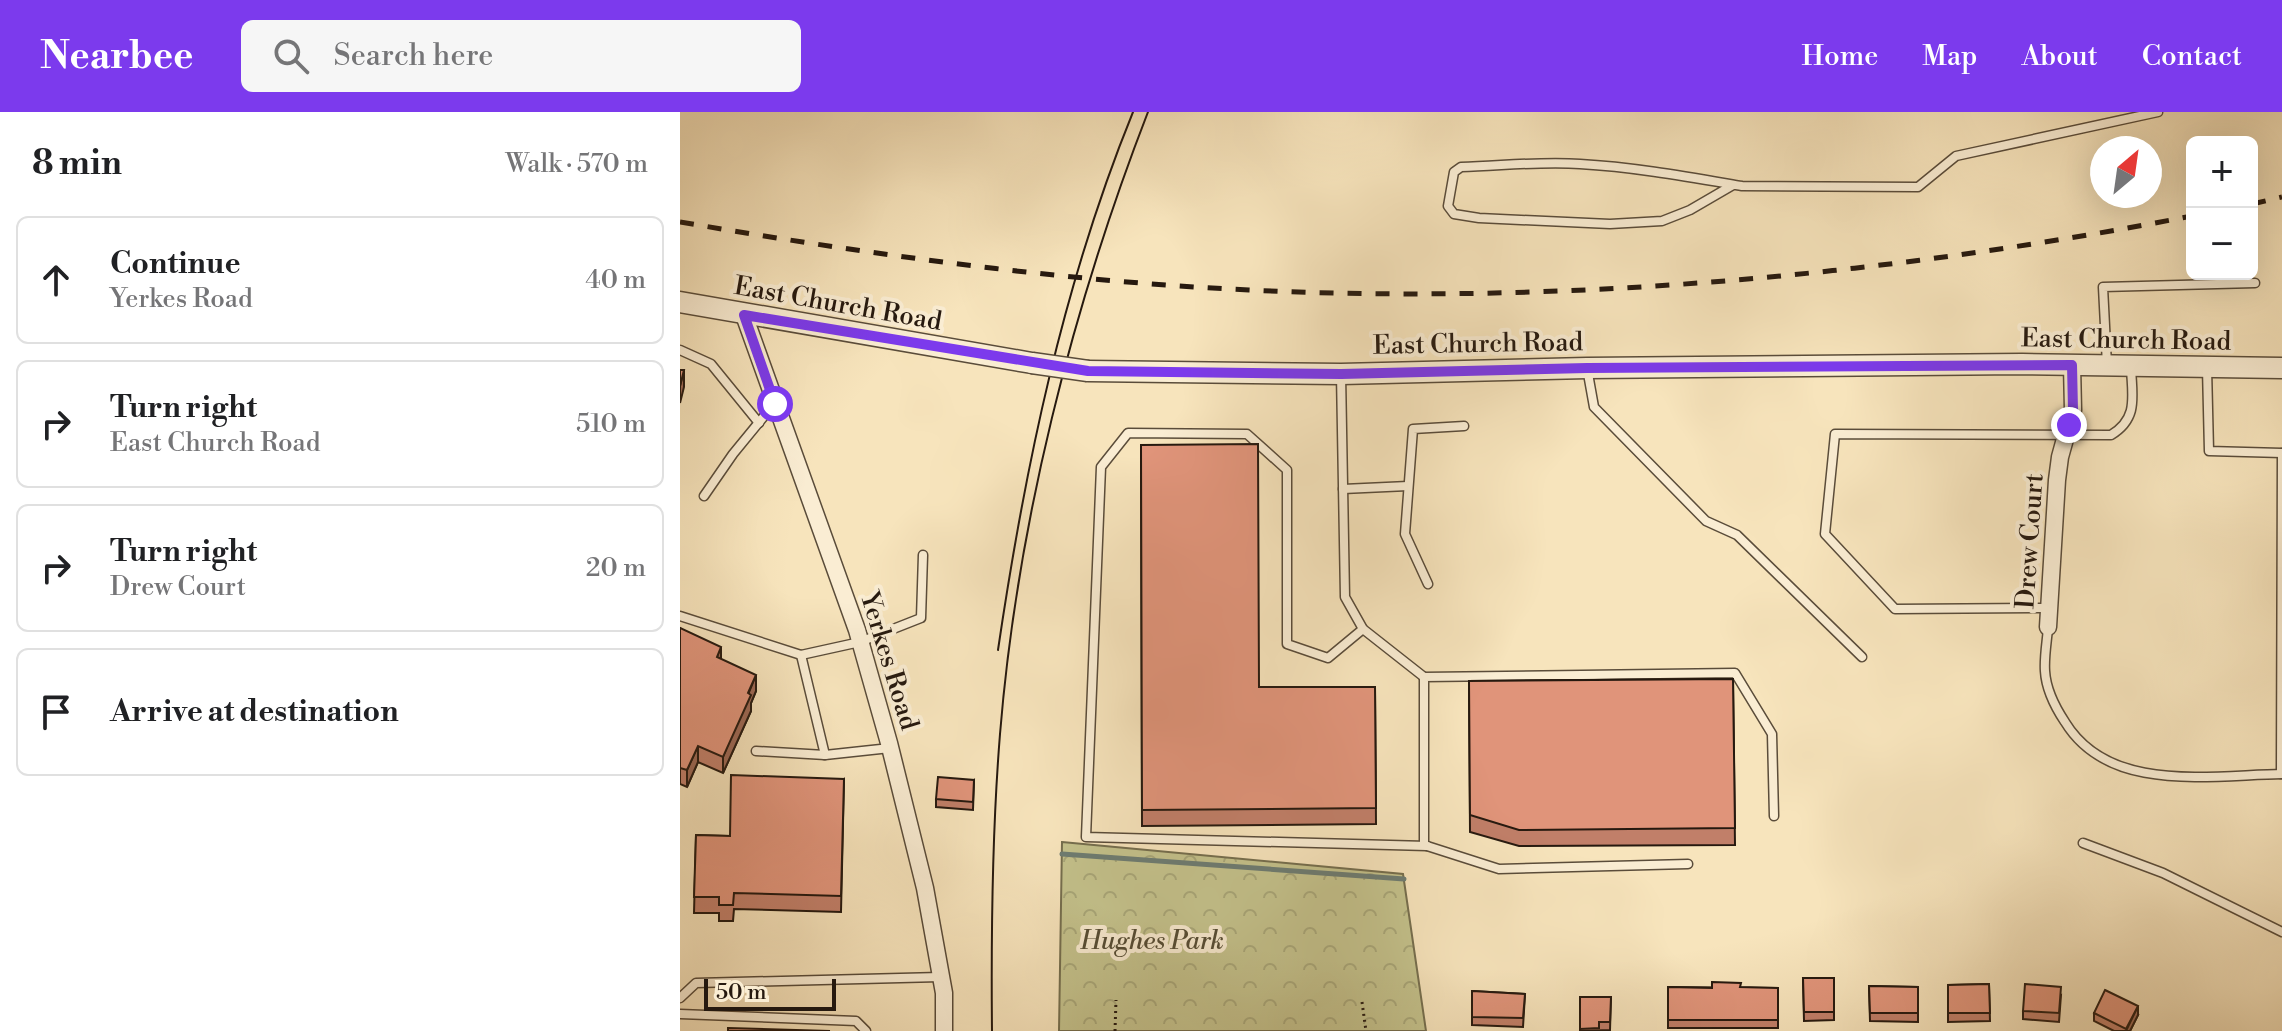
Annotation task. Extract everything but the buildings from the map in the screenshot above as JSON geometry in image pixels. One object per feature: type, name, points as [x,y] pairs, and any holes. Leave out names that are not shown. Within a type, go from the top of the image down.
[{"type":"street","name":"East Church Road","points":[[680,302],[1088,371],[1341,374],[1587,368],[2072,365],[2282,368]]},
{"type":"street","name":"Yerkes Road","points":[[744,315],[860,642],[890,748],[925,888],[944,993],[944,1031]]},
{"type":"street","name":"Drew Court","points":[[2048,627],[2057,480],[2073,410],[2072,365]]},
{"type":"lane","points":[[1733,185],[1690,210],[1662,221],[1649,222],[1610,224],[1479,218],[1454,214],[1448,206],[1454,172],[1461,167],[1579,164],[1733,185],[1918,187],[1956,156],[2158,112]]},
{"type":"lane","points":[[2107,366],[2103,287],[2255,283]]},
{"type":"lane","points":[[680,350],[711,364],[759,423]]},
{"type":"lane","points":[[2049,608],[1895,609],[1825,534],[1835,434],[2111,435],[2124,427],[2132,409],[2131,366]]},
{"type":"lane","points":[[2048,627],[2045,671],[2054,704],[2072,734],[2098,756],[2129,771],[2164,776],[2282,774],[2282,453],[2209,451],[2207,367]]},
{"type":"lane","points":[[1587,368],[1594,407],[1706,521],[1737,535],[1862,657]]},
{"type":"lane","points":[[1341,374],[1345,597],[1363,629],[1424,677],[1735,673],[1772,734],[1774,816]]},
{"type":"lane","points":[[704,496],[733,454],[775,404]]},
{"type":"lane","points":[[1428,584],[1405,534],[1413,429],[1464,426]]},
{"type":"lane","points":[[1363,629],[1328,658],[1287,644],[1287,470],[1247,434],[1128,433],[1101,467],[1086,837],[1427,846],[1499,869],[1688,864]]},
{"type":"lane","points":[[1343,489],[1408,486]]},
{"type":"lane","points":[[680,616],[801,655],[860,642],[921,618],[923,555]]},
{"type":"lane","points":[[801,655],[825,755]]},
{"type":"lane","points":[[1424,677],[1424,845],[1427,846]]},
{"type":"lane","points":[[756,751],[825,755],[890,748]]},
{"type":"lane","points":[[2083,843],[2163,873],[2282,932]]},
{"type":"lane","points":[[680,998],[696,983],[941,977]]},
{"type":"lane","points":[[680,1014],[856,1021],[866,1031]]},
{"type":"path","points":[[1115,1031],[1116,1000]]},
{"type":"path","points":[[1362,1002],[1366,1031]]},
{"type":"green space","name":"Hughes Park","points":[[1062,842],[1403,874],[1426,1031],[1059,1031]]},
{"type":"waterway","points":[[1062,854],[1404,879]]},
{"type":"tram line","points":[[998,650],[1021,513],[1049,377],[1086,243],[1133,112]]},
{"type":"tram line","points":[[992,1031],[997,771],[1008,655],[1020,576],[1034,497],[1072,340],[1095,262],[1148,112]]},
{"type":"railway","points":[[2258,203],[2282,197]]},
{"type":"railway","points":[[680,222],[821,245],[1035,273],[1177,286],[1367,294],[1604,289],[1840,270],[1958,255],[2186,217]]},
{"type":"route","points":[[775,404],[744,315],[1088,371],[1341,374],[1587,368],[2072,365],[2073,410],[2069,425]]}]
